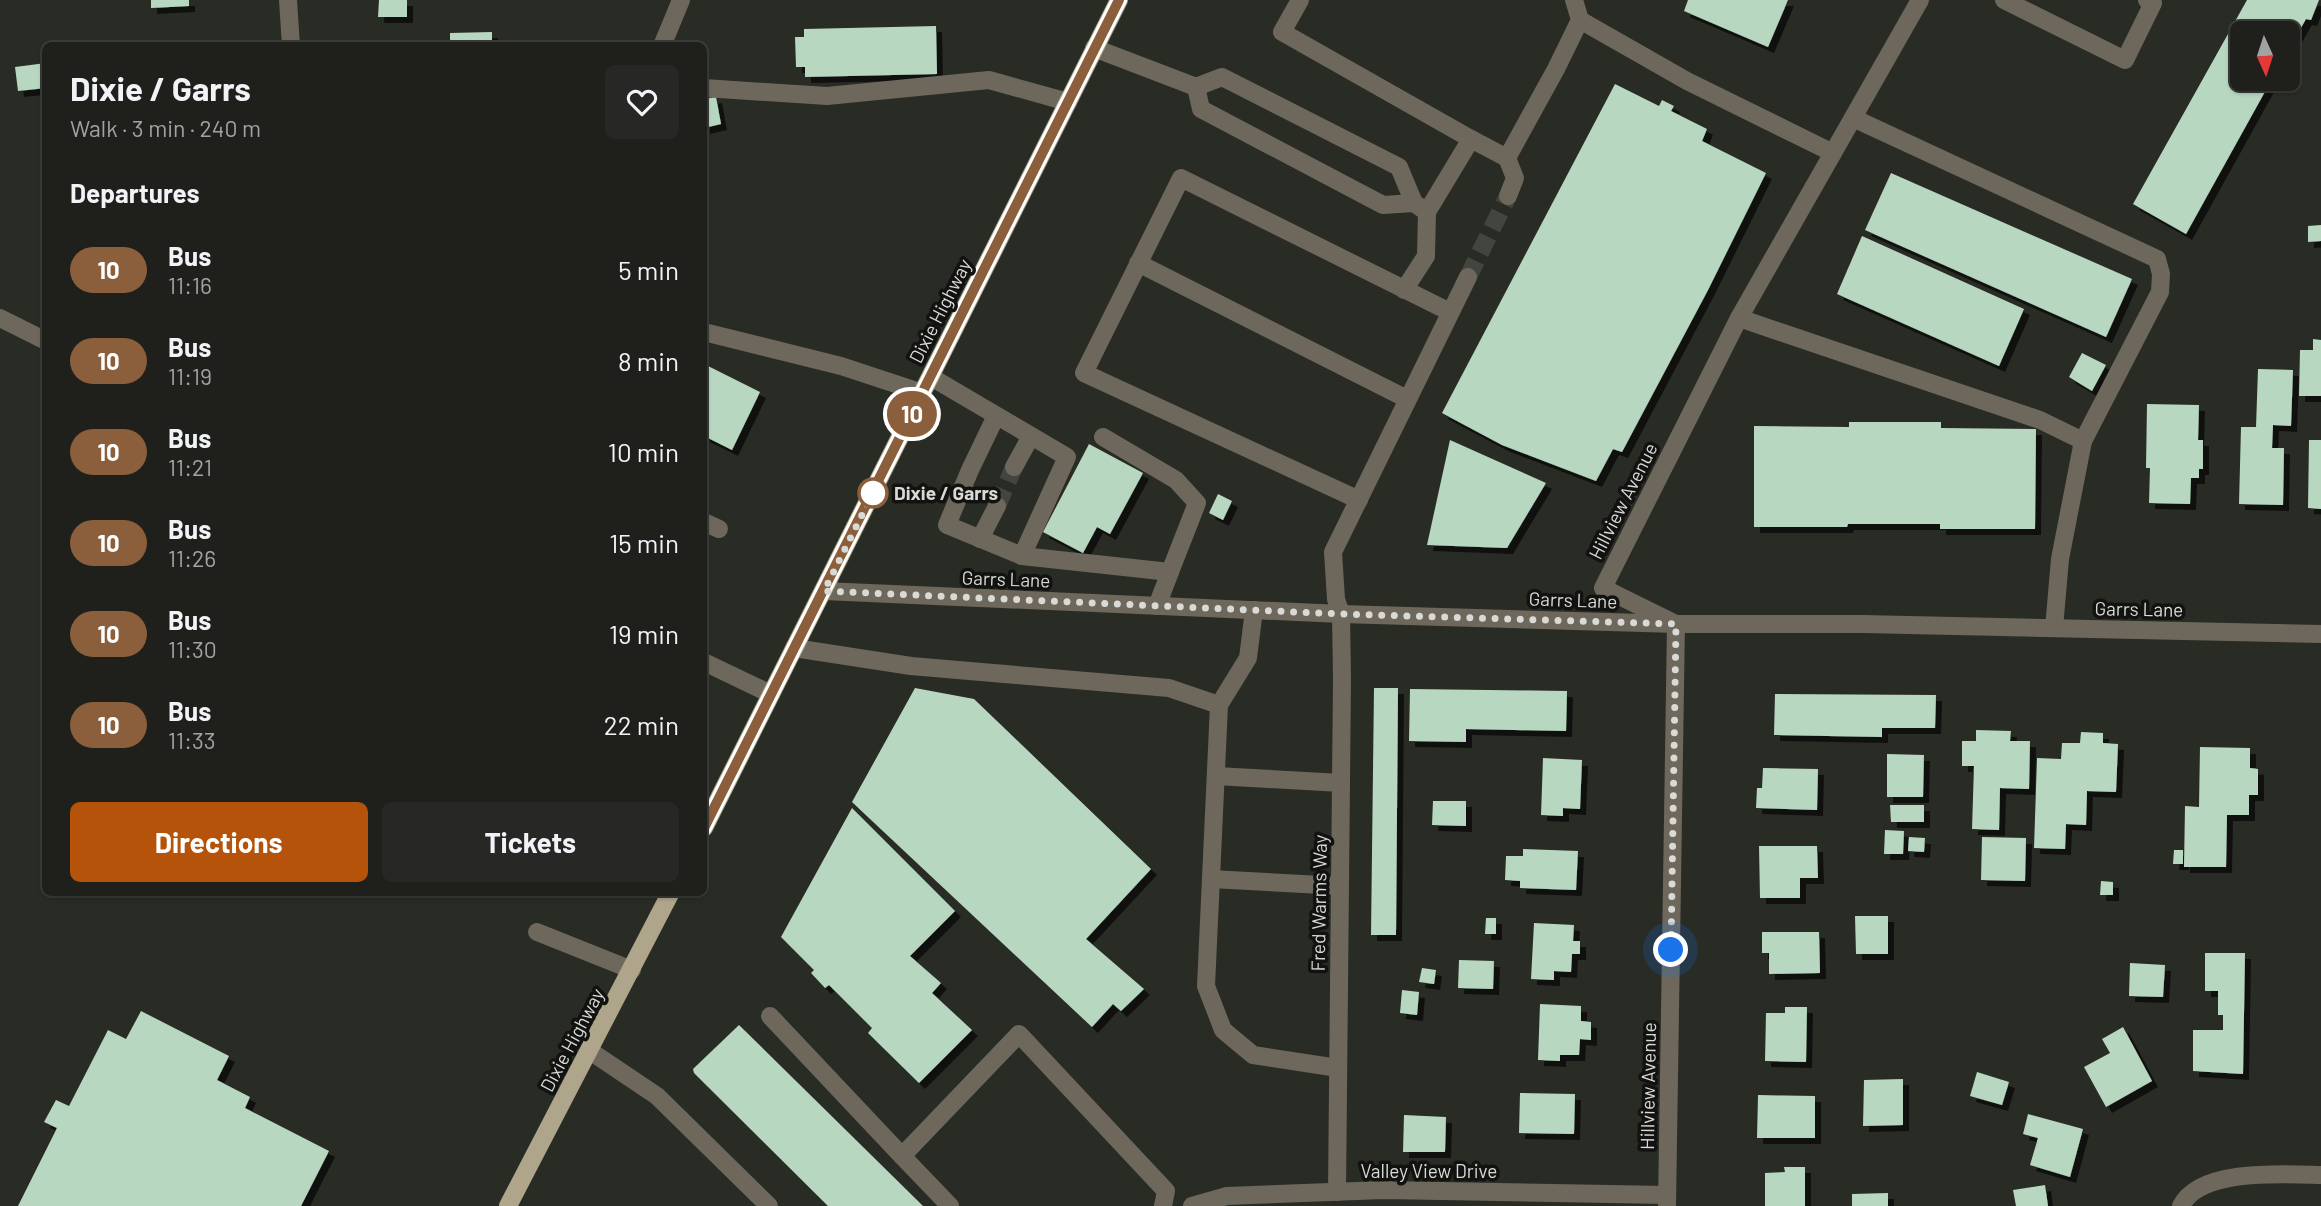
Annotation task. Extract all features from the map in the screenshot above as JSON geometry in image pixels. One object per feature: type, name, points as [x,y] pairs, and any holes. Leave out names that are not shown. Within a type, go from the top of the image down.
[{"type":"main road","name":"Dixie Highway","points":[[707,822],[1119,0]]},
{"type":"main road","name":"Dixie Highway","points":[[508,1206],[669,896]]},
{"type":"street","points":[[288,0],[291,42]]},
{"type":"street","points":[[664,42],[681,0]]},
{"type":"street","points":[[1300,0],[1282,32],[1507,158],[1515,178],[1508,196]]},
{"type":"street","points":[[1573,0],[1580,20],[1687,81],[1833,153]]},
{"type":"street","name":"Hillview Avenue","points":[[1667,1200],[1676,624],[1603,588],[1739,317],[1920,0]]},
{"type":"street","points":[[2004,0],[2125,60],[2153,3],[2147,0]]},
{"type":"street","points":[[1507,158],[1580,20]]},
{"type":"street","points":[[1094,48],[1196,87],[1222,77],[1399,167],[1421,207],[1426,256],[1404,290]]},
{"type":"street","points":[[707,88],[827,96],[989,80],[1068,102]]},
{"type":"street","points":[[1196,87],[1201,109],[1383,205],[1421,207]]},
{"type":"street","points":[[1853,118],[2157,258],[2161,274],[2160,292],[2083,441],[2060,558],[2054,628]]},
{"type":"street","points":[[1421,207],[1471,139]]},
{"type":"street","points":[[1359,500],[1084,373],[1181,178],[1450,312]]},
{"type":"street","points":[[1138,263],[1407,400]]},
{"type":"street","name":"Fred Warms Way","points":[[1337,1192],[1341,614],[1336,599],[1333,552],[1468,277]]},
{"type":"street","points":[[1739,317],[2040,420],[2083,441]]},
{"type":"street","points":[[0,318],[42,339]]},
{"type":"street","points":[[707,333],[927,385],[996,416],[1067,457],[1022,556]]},
{"type":"street","points":[[996,416],[947,525],[1022,556],[1170,572]]},
{"type":"street","points":[[1014,467],[1031,436]]},
{"type":"street","points":[[1103,437],[1175,480],[1197,503],[1157,606]]},
{"type":"street","points":[[980,538],[997,506]]},
{"type":"street","name":"Garrs Lane","points":[[824,591],[1341,614],[1676,624],[2321,634]]},
{"type":"street","points":[[1254,610],[1248,659],[1219,705],[1206,986],[1223,1030],[1253,1055],[1338,1068]]},
{"type":"street","points":[[794,648],[911,666],[1169,688],[1219,705]]},
{"type":"street","points":[[707,663],[771,694]]},
{"type":"street","points":[[1216,776],[1341,783]]},
{"type":"street","points":[[1211,879],[1340,886]]},
{"type":"street","points":[[537,932],[632,970]]},
{"type":"street","points":[[770,1016],[950,1206]]},
{"type":"street","points":[[902,1156],[1020,1034],[1166,1191],[1163,1206]]},
{"type":"street","points":[[590,1051],[657,1096],[769,1206]]},
{"type":"street","points":[[2181,1206],[2198,1188],[2224,1179],[2279,1173],[2321,1175]]},
{"type":"street","name":"Valley View Drive","points":[[1192,1206],[1227,1196],[1384,1190],[1667,1200]]},
{"type":"building","points":[[151,0],[189,0],[189,6],[151,8]]},
{"type":"building","points":[[379,0],[407,0],[407,17],[378,17]]},
{"type":"building","points":[[1688,0],[1788,0],[1768,47],[1684,11]]},
{"type":"building","points":[[2247,0],[2319,0],[2311,20],[2306,19],[2300,29],[2300,21],[2235,21]]},
{"type":"building","points":[[936,26],[937,74],[805,77],[805,67],[796,67],[795,37],[804,37],[804,29]]},
{"type":"building","points":[[2230,30],[2230,91],[2265,91],[2186,234],[2133,204]]},
{"type":"building","points":[[492,32],[492,42],[414,42],[450,41],[450,33]]},
{"type":"building","points":[[42,64],[42,88],[18,91],[15,67]]},
{"type":"building","points":[[1615,84],[1659,106],[1662,100],[1674,106],[1671,111],[1707,129],[1702,141],[1766,173],[1708,290],[1622,452],[1613,449],[1596,481],[1502,445],[1442,413]]},
{"type":"building","points":[[716,97],[721,124],[707,127],[707,98]]},
{"type":"building","points":[[1891,173],[2132,279],[2106,337],[1865,230]]},
{"type":"building","points":[[2321,225],[2321,241],[2308,242],[2308,226]]},
{"type":"building","points":[[1862,236],[2024,309],[1999,366],[1837,294]]},
{"type":"building","points":[[2313,339],[2321,340],[2321,396],[2299,396],[2300,350],[2313,350]]},
{"type":"building","points":[[2082,353],[2106,365],[2092,391],[2069,377]]},
{"type":"building","points":[[707,366],[760,392],[732,450],[707,438]]},
{"type":"building","points":[[2258,369],[2293,370],[2291,426],[2273,425],[2272,448],[2284,448],[2283,505],[2239,504],[2241,427],[2256,427]]},
{"type":"building","points":[[2147,404],[2199,405],[2198,440],[2203,440],[2203,469],[2199,469],[2199,478],[2191,478],[2190,504],[2149,503],[2150,468],[2146,468]]},
{"type":"building","points":[[1849,422],[1941,422],[1941,428],[2036,429],[2035,529],[1940,529],[1940,524],[1754,527],[1754,426],[1849,427]]},
{"type":"building","points":[[1450,440],[1546,483],[1507,548],[1427,545]]},
{"type":"building","points":[[2309,440],[2321,440],[2321,509],[2308,508]]},
{"type":"building","points":[[1089,444],[1143,473],[1110,534],[1097,527],[1083,553],[1043,532]]},
{"type":"building","points":[[1218,494],[1232,501],[1223,520],[1209,513]]},
{"type":"building","points":[[915,688],[974,699],[1151,869],[1086,939],[1144,989],[1121,1011],[1113,1004],[1092,1027],[852,802]]},
{"type":"building","points":[[1374,688],[1398,688],[1396,935],[1371,935]]},
{"type":"building","points":[[1410,689],[1567,691],[1566,731],[1466,729],[1466,742],[1409,741]]},
{"type":"building","points":[[1775,694],[1936,695],[1935,728],[1882,728],[1882,737],[1774,735]]},
{"type":"building","points":[[1976,730],[2011,731],[2010,741],[2030,741],[2029,789],[2000,788],[1999,830],[1972,829],[1974,766],[1962,766],[1962,741],[1976,741]]},
{"type":"building","points":[[2081,732],[2103,733],[2103,743],[2118,744],[2116,792],[2087,791],[2086,825],[2066,824],[2065,849],[2034,848],[2037,758],[2061,759],[2062,743],[2080,743]]},
{"type":"building","points":[[2200,747],[2250,748],[2250,768],[2258,769],[2258,795],[2249,795],[2249,815],[2227,815],[2226,867],[2184,867],[2185,806],[2199,807]]},
{"type":"building","points":[[1887,754],[1924,755],[1923,797],[1887,797]]},
{"type":"building","points":[[1543,758],[1582,760],[1580,809],[1563,808],[1563,816],[1541,815]]},
{"type":"building","points":[[1763,768],[1818,769],[1817,810],[1756,808],[1757,788],[1762,788]]},
{"type":"building","points":[[1433,801],[1466,801],[1466,826],[1432,825]]},
{"type":"building","points":[[1890,805],[1924,805],[1924,822],[1891,822]]},
{"type":"building","points":[[852,808],[955,911],[910,956],[941,983],[932,993],[972,1030],[919,1083],[868,1033],[872,1028],[829,985],[825,988],[811,973],[814,970],[781,937]]},
{"type":"building","points":[[1885,830],[1904,831],[1903,854],[1884,854]]},
{"type":"building","points":[[1909,837],[1925,838],[1924,852],[1908,851]]},
{"type":"building","points":[[1982,837],[2026,838],[2025,881],[1981,880]]},
{"type":"building","points":[[1759,846],[1817,846],[1818,878],[1800,878],[1800,898],[1760,898]]},
{"type":"building","points":[[1523,849],[1578,851],[1576,890],[1520,888],[1520,881],[1505,880],[1506,856],[1523,856]]},
{"type":"building","points":[[2174,850],[2183,850],[2183,864],[2173,864]]},
{"type":"building","points":[[2101,881],[2113,882],[2113,895],[2100,895]]},
{"type":"building","points":[[1855,916],[1888,916],[1888,954],[1856,954]]},
{"type":"building","points":[[1486,918],[1496,918],[1496,934],[1485,934]]},
{"type":"building","points":[[1534,923],[1574,925],[1573,941],[1580,941],[1580,954],[1572,954],[1571,972],[1554,971],[1554,980],[1531,979]]},
{"type":"building","points":[[1762,932],[1819,932],[1820,973],[1769,974],[1769,953],[1762,953]]},
{"type":"building","points":[[2205,953],[2245,953],[2243,1074],[2193,1071],[2193,1030],[2223,1030],[2223,1015],[2218,1015],[2218,991],[2205,991]]},
{"type":"building","points":[[1459,960],[1494,961],[1493,989],[1458,988]]},
{"type":"building","points":[[2130,963],[2165,965],[2163,997],[2129,996]]},
{"type":"building","points":[[1422,968],[1436,970],[1434,984],[1419,982]]},
{"type":"building","points":[[1402,990],[1419,992],[1417,1015],[1400,1013]]},
{"type":"building","points":[[1540,1004],[1581,1006],[1581,1021],[1591,1022],[1591,1040],[1580,1039],[1579,1055],[1560,1055],[1560,1061],[1538,1060]]},
{"type":"building","points":[[1785,1007],[1807,1007],[1806,1062],[1765,1061],[1766,1013],[1785,1013]]},
{"type":"building","points":[[141,1011],[229,1056],[217,1080],[250,1097],[245,1108],[329,1151],[301,1206],[18,1206],[57,1128],[44,1122],[56,1100],[69,1106],[108,1030],[126,1039]]},
{"type":"building","points":[[739,1025],[923,1206],[828,1206],[694,1073],[693,1069]]},
{"type":"building","points":[[2123,1027],[2152,1081],[2106,1107],[2084,1067],[2110,1053],[2102,1039]]},
{"type":"building","points":[[1977,1072],[2009,1082],[2002,1105],[1970,1096]]},
{"type":"building","points":[[1903,1079],[1903,1125],[1863,1126],[1864,1080]]},
{"type":"building","points":[[1520,1093],[1575,1094],[1574,1134],[1519,1133]]},
{"type":"building","points":[[1758,1095],[1815,1096],[1815,1138],[1757,1138]]},
{"type":"building","points":[[2028,1114],[2083,1129],[2070,1177],[2030,1165],[2038,1138],[2023,1134]]},
{"type":"building","points":[[1404,1115],[1446,1117],[1445,1152],[1403,1152]]},
{"type":"building","points":[[1784,1167],[1805,1167],[1805,1206],[1765,1206],[1765,1173],[1785,1172]]},
{"type":"building","points":[[2045,1185],[2048,1206],[2016,1206],[2013,1190]]},
{"type":"building","points":[[1888,1193],[1888,1206],[1852,1206],[1852,1194]]},
{"type":"tunnel","points":[[1468,277],[1508,196]]},
{"type":"tunnel","points":[[997,506],[1014,467]]},
{"type":"bus line","name":"10","points":[[707,822],[1119,0]]},
{"type":"place","name":"Dixie / Garrs","points":[[873,493]]},
{"type":"route","points":[[873,493],[824,591],[1341,614],[1676,624],[1671,950]]}]
